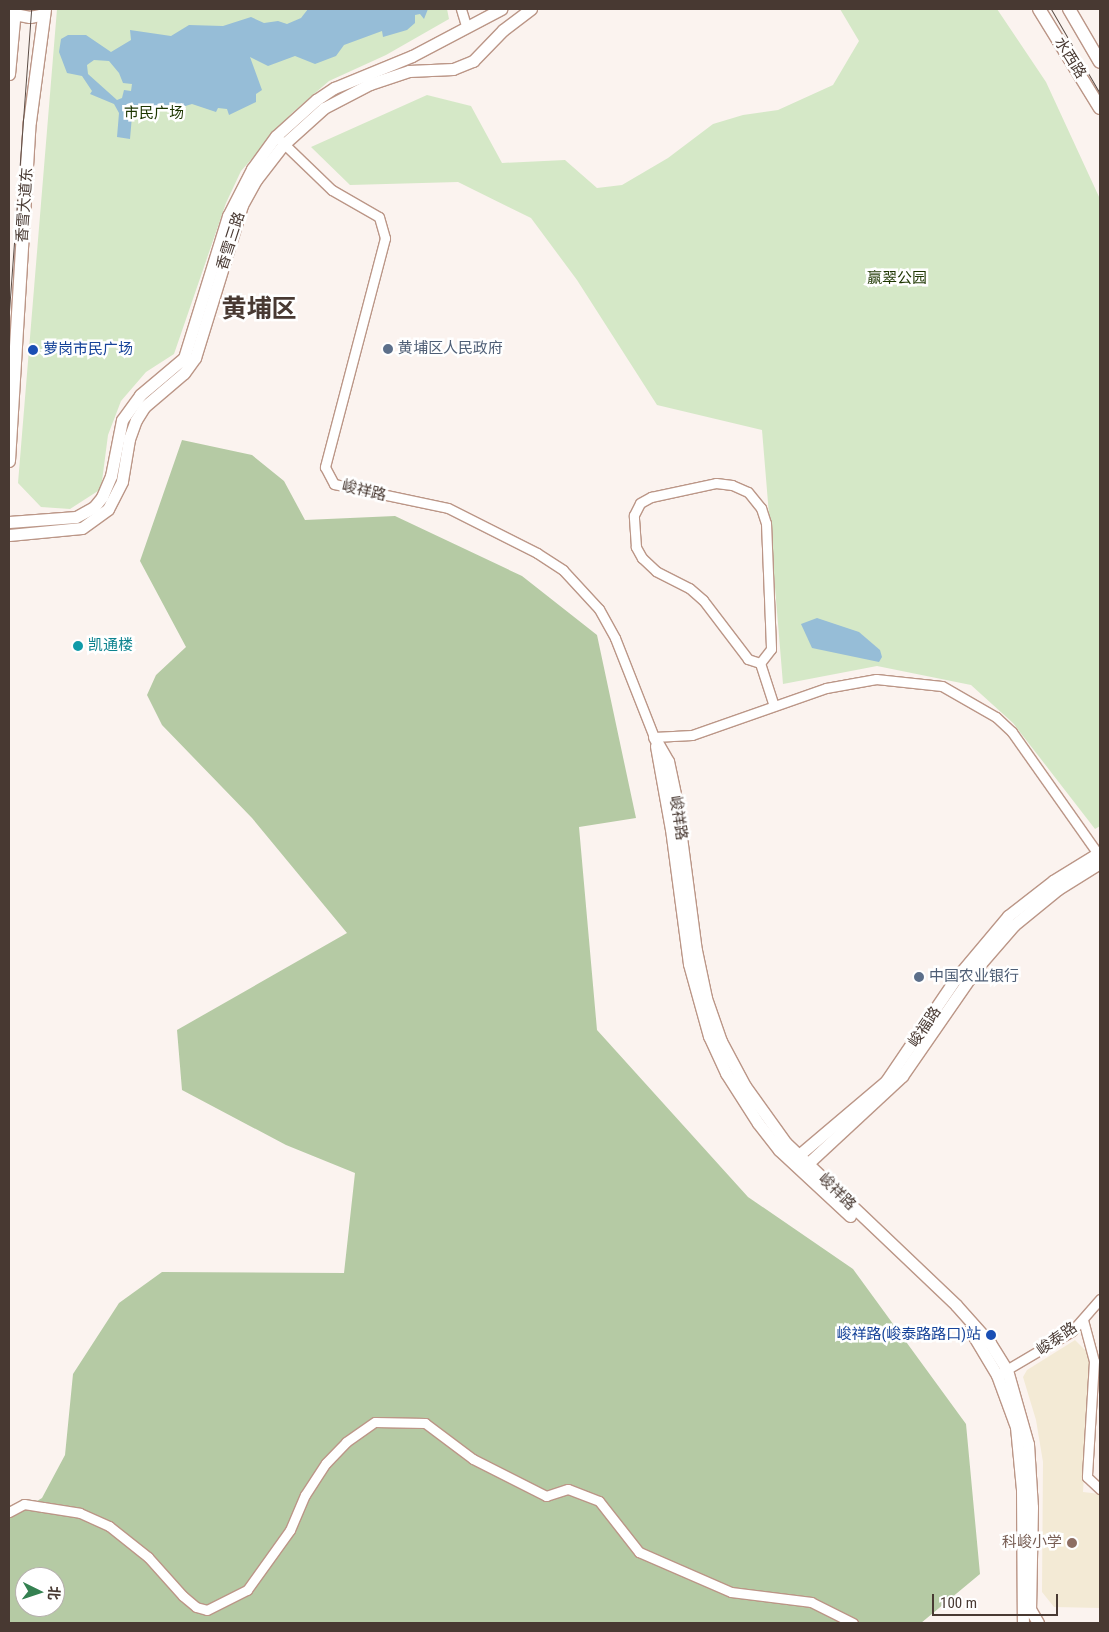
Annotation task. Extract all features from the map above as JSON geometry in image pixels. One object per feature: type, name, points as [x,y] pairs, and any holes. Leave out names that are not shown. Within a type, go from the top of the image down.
[{"type":"main road","name":"水西路","points":[[1039,9],[1100,108]]},
{"type":"main road","name":"水西路","points":[[1069,9],[1095,46],[1100,62]]},
{"type":"main road","name":"香雪大道东","points":[[9,461],[30,122],[45,11]]},
{"type":"street","points":[[30,9],[45,11]]},
{"type":"street","points":[[461,9],[466,25]]},
{"type":"street","name":"香雪三路","points":[[9,522],[76,517],[94,507],[102,497],[111,476],[122,420],[140,395],[184,358],[228,216],[252,168],[316,100],[334,88],[412,56],[466,25],[501,9]]},
{"type":"street","name":"香雪三路","points":[[9,535],[82,528],[108,509],[117,495],[134,424],[144,407],[184,373],[196,358],[242,205],[280,140],[324,108],[370,84],[409,71],[454,69],[473,61],[503,30],[530,9]]},
{"type":"street","points":[[9,74],[13,12],[45,11]]},
{"type":"street","name":"峻祥路","points":[[280,140],[332,190],[380,217],[385,238],[325,467],[334,484],[448,508],[537,553],[563,570],[599,608],[615,638],[654,737],[671,828],[684,938],[699,1006],[718,1055],[738,1094],[758,1123],[956,1305],[990,1343],[1028,1444],[1032,1508],[1030,1609],[1038,1623]]},
{"type":"street","points":[[716,483],[732,485],[748,492],[761,508],[766,523],[772,649],[760,663],[748,659],[703,600],[688,588],[656,571],[642,558],[633,531],[634,515],[640,504],[651,497],[716,483]]},
{"type":"street","points":[[760,663],[774,706]]},
{"type":"street","points":[[654,737],[692,735],[826,688],[876,680],[942,686],[996,717],[1012,732],[1099,856]]},
{"type":"street","name":"峻福路","points":[[799,1162],[902,1076],[976,969],[1014,925],[1099,856]]},
{"type":"street","name":"峻泰路","points":[[1002,1372],[1054,1343],[1083,1320],[1100,1299]]},
{"type":"street","points":[[1083,1320],[1094,1361],[1087,1477],[1100,1489]]},
{"type":"street","name":"峻祥路","points":[[1002,1372],[1016,1427],[1020,1457],[1023,1623]]},
{"type":"street","points":[[9,1512],[24,1504],[80,1513],[109,1526],[148,1557],[183,1596],[196,1607],[207,1610],[247,1590],[290,1530],[305,1495],[326,1463],[346,1442],[375,1422],[424,1423],[473,1459],[546,1496],[568,1489],[599,1501],[639,1552],[730,1592],[811,1602],[853,1623]]},
{"type":"shaded area","points":[[1075,1340],[1091,1356],[1083,1492],[1100,1494],[1100,1608],[1054,1607],[1042,1592],[1043,1462],[1036,1420],[1023,1377],[1027,1370]]},
{"type":"green space","name":"市民广场","points":[[57,9],[447,9],[449,19],[386,55],[329,81],[292,113],[241,171],[226,203],[174,354],[146,372],[121,401],[108,435],[101,489],[70,509],[41,507],[18,483]]},
{"type":"green space","name":"赢翠公园","points":[[840,9],[997,9],[1046,82],[1100,199],[1100,826],[1095,829],[1013,723],[971,685],[877,666],[783,684],[762,430],[657,405],[577,280],[531,218],[458,182],[350,185],[311,147],[427,95],[471,106],[502,163],[565,160],[597,188],[622,185],[668,158],[713,124],[743,115],[778,110],[833,85],[859,41]]},
{"type":"green space","points":[[182,440],[252,455],[284,481],[305,520],[395,516],[522,576],[597,635],[636,818],[579,827],[597,1030],[748,1197],[853,1269],[966,1424],[980,1574],[921,1623],[9,1623],[9,1518],[42,1498],[65,1455],[73,1374],[119,1303],[162,1272],[344,1273],[355,1173],[286,1145],[182,1090],[177,1030],[347,933],[252,818],[162,725],[147,695],[156,675],[186,647],[140,561]]},
{"type":"water","points":[[308,9],[428,9],[424,19],[420,14],[415,15],[415,23],[407,30],[383,37],[382,31],[344,45],[336,56],[315,64],[295,56],[268,66],[250,57],[262,90],[256,94],[256,102],[229,115],[227,109],[218,108],[216,112],[192,104],[179,108],[175,104],[155,109],[146,118],[139,109],[132,116],[130,139],[117,137],[119,113],[114,104],[90,94],[92,91],[82,76],[67,73],[59,52],[61,39],[68,35],[86,35],[111,52],[131,40],[130,30],[171,36],[189,25],[223,26],[251,17],[264,23],[278,21],[287,24],[301,18]],"holes":[[[94,60],[109,61],[119,73],[123,83],[132,84],[131,91],[124,90],[122,98],[117,100],[88,74],[87,65]]]},
{"type":"water","points":[[817,618],[859,632],[880,650],[882,657],[879,662],[812,648],[801,624]]},
{"type":"tram line","points":[[9,311],[31,9]]},
{"type":"tram line","points":[[1051,9],[1100,94]]},
{"type":"place","name":"黄埔区人民政府","points":[[388,349]]},
{"type":"place","name":"萝岗市民广场","points":[[33,350]]},
{"type":"place","name":"凯通楼","points":[[78,646]]},
{"type":"place","name":"中国农业银行","points":[[919,977]]},
{"type":"place","name":"峻祥路(峻泰路路口)站","points":[[991,1335]]},
{"type":"place","name":"科峻小学","points":[[1072,1543]]},
{"type":"district","name":"黄埔区","points":[[259,309]]}]
